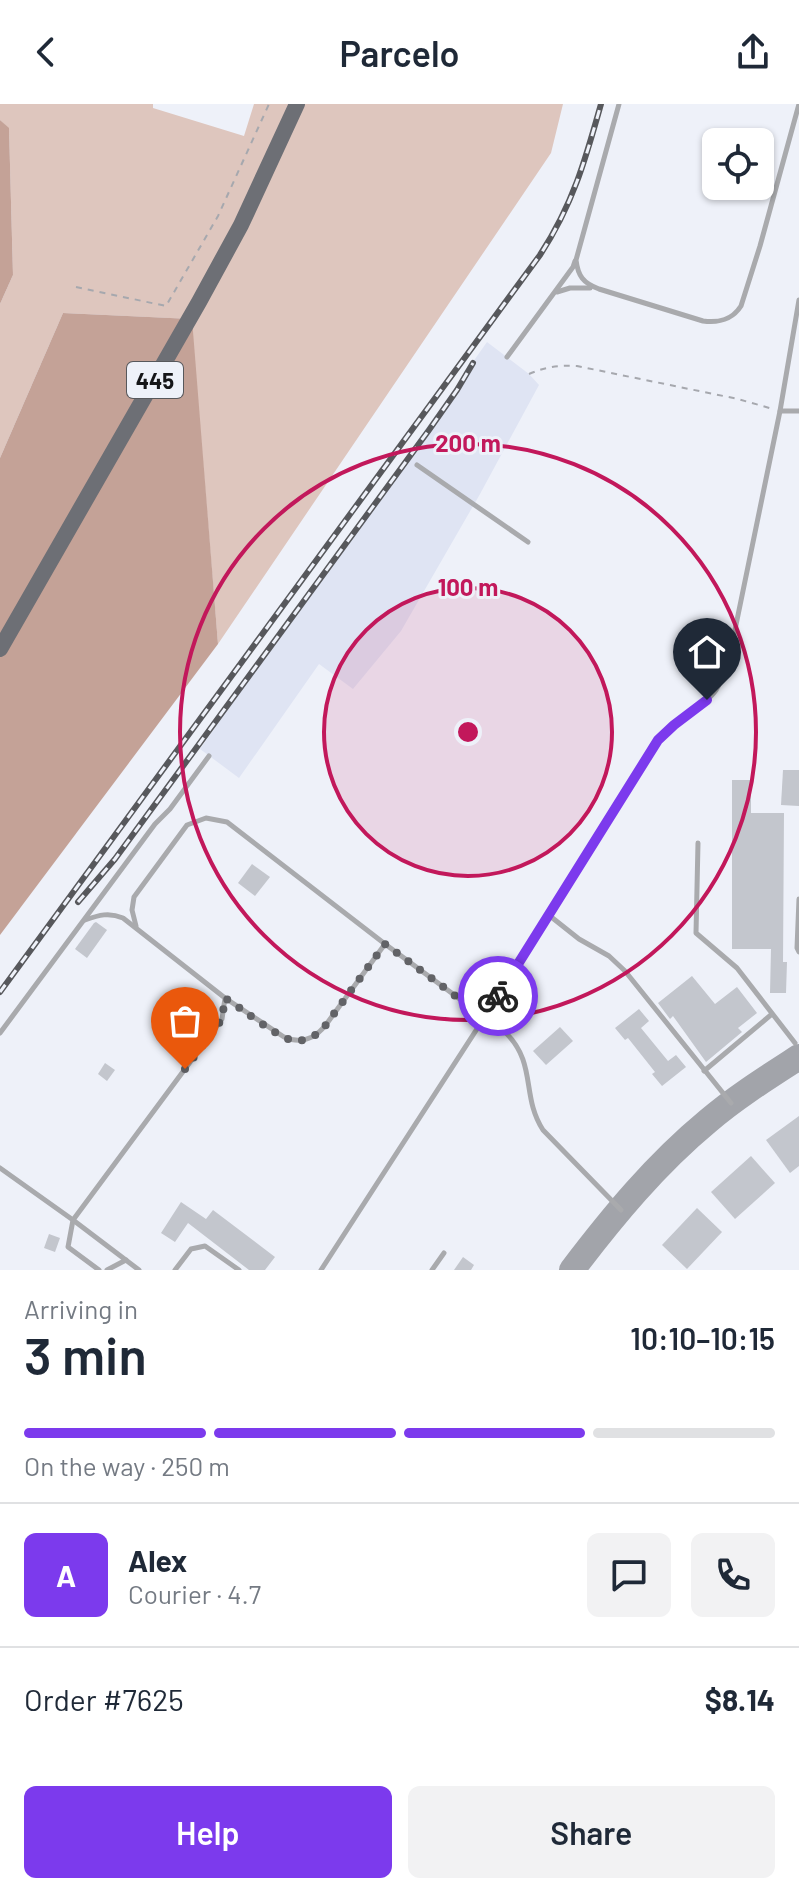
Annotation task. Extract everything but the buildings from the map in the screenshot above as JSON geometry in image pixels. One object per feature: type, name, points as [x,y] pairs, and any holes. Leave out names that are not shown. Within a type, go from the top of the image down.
[{"type":"main road","name":"445","points":[[0,649],[206,290],[261,184],[297,104]]},
{"type":"lane","points":[[507,357],[573,267],[619,104]]},
{"type":"lane","points":[[576,260],[582,279],[599,289],[703,321],[718,322],[737,312],[760,246],[799,104]]},
{"type":"lane","points":[[551,297],[559,290],[570,288],[599,289]]},
{"type":"lane","points":[[321,1270],[550,916],[658,740],[716,690],[730,654],[780,411],[799,300]]},
{"type":"lane","points":[[780,411],[799,411]]},
{"type":"lane","points":[[417,465],[528,542]]},
{"type":"lane","points":[[0,1033],[209,756]]},
{"type":"lane","points":[[136,926],[132,910],[137,889],[187,825],[206,818],[227,822],[506,1033],[517,1045],[526,1064],[531,1105],[543,1130],[621,1210]]},
{"type":"lane","points":[[698,843],[696,933],[737,968],[795,1043]]},
{"type":"lane","points":[[799,899],[799,952]]},
{"type":"lane","points":[[85,920],[101,914],[115,914],[136,926],[225,998],[294,1041],[320,1033],[385,944]]},
{"type":"lane","points":[[550,916],[579,939],[609,956],[625,971],[731,1103]]},
{"type":"lane","points":[[99,1270],[68,1247],[73,1220],[222,1019],[225,998]]},
{"type":"lane","points":[[704,1071],[772,1014]]},
{"type":"lane","points":[[0,1168],[139,1270]]},
{"type":"lane","points":[[175,1270],[191,1249],[205,1246],[239,1270]]},
{"type":"lane","points":[[432,1270],[444,1253]]},
{"type":"lane","points":[[107,1270],[126,1260]]},
{"type":"path","points":[[76,287],[166,306],[218,216],[269,104]]},
{"type":"path","points":[[529,374],[560,365],[577,366],[738,399],[780,411]]},
{"type":"shaded area","points":[[0,104],[153,104],[153,108],[244,136],[254,104],[563,104],[551,153],[218,644],[191,319],[63,313],[0,458],[0,304],[13,275],[9,129],[0,120]]},
{"type":"shaded area","points":[[0,120],[9,128],[13,275],[0,304]]},
{"type":"shaded area","points":[[63,313],[192,319],[218,644],[0,935],[0,458]]},
{"type":"shaded area","points":[[487,342],[539,385],[480,494],[401,631],[353,689],[319,664],[239,778],[200,749]]},
{"type":"taxiway","points":[[572,1270],[636,1191],[689,1138],[730,1104],[799,1057]]},
{"type":"railway","points":[[0,992],[540,255],[570,200],[601,104]]},
{"type":"railway","points":[[78,902],[115,859],[429,430],[473,363]]},
{"type":"way so far","points":[[185,1069],[222,1019],[225,998],[290,1040],[314,1037],[385,944],[484,1017],[498,996]]},
{"type":"route","points":[[498,996],[658,740],[707,700]]}]
